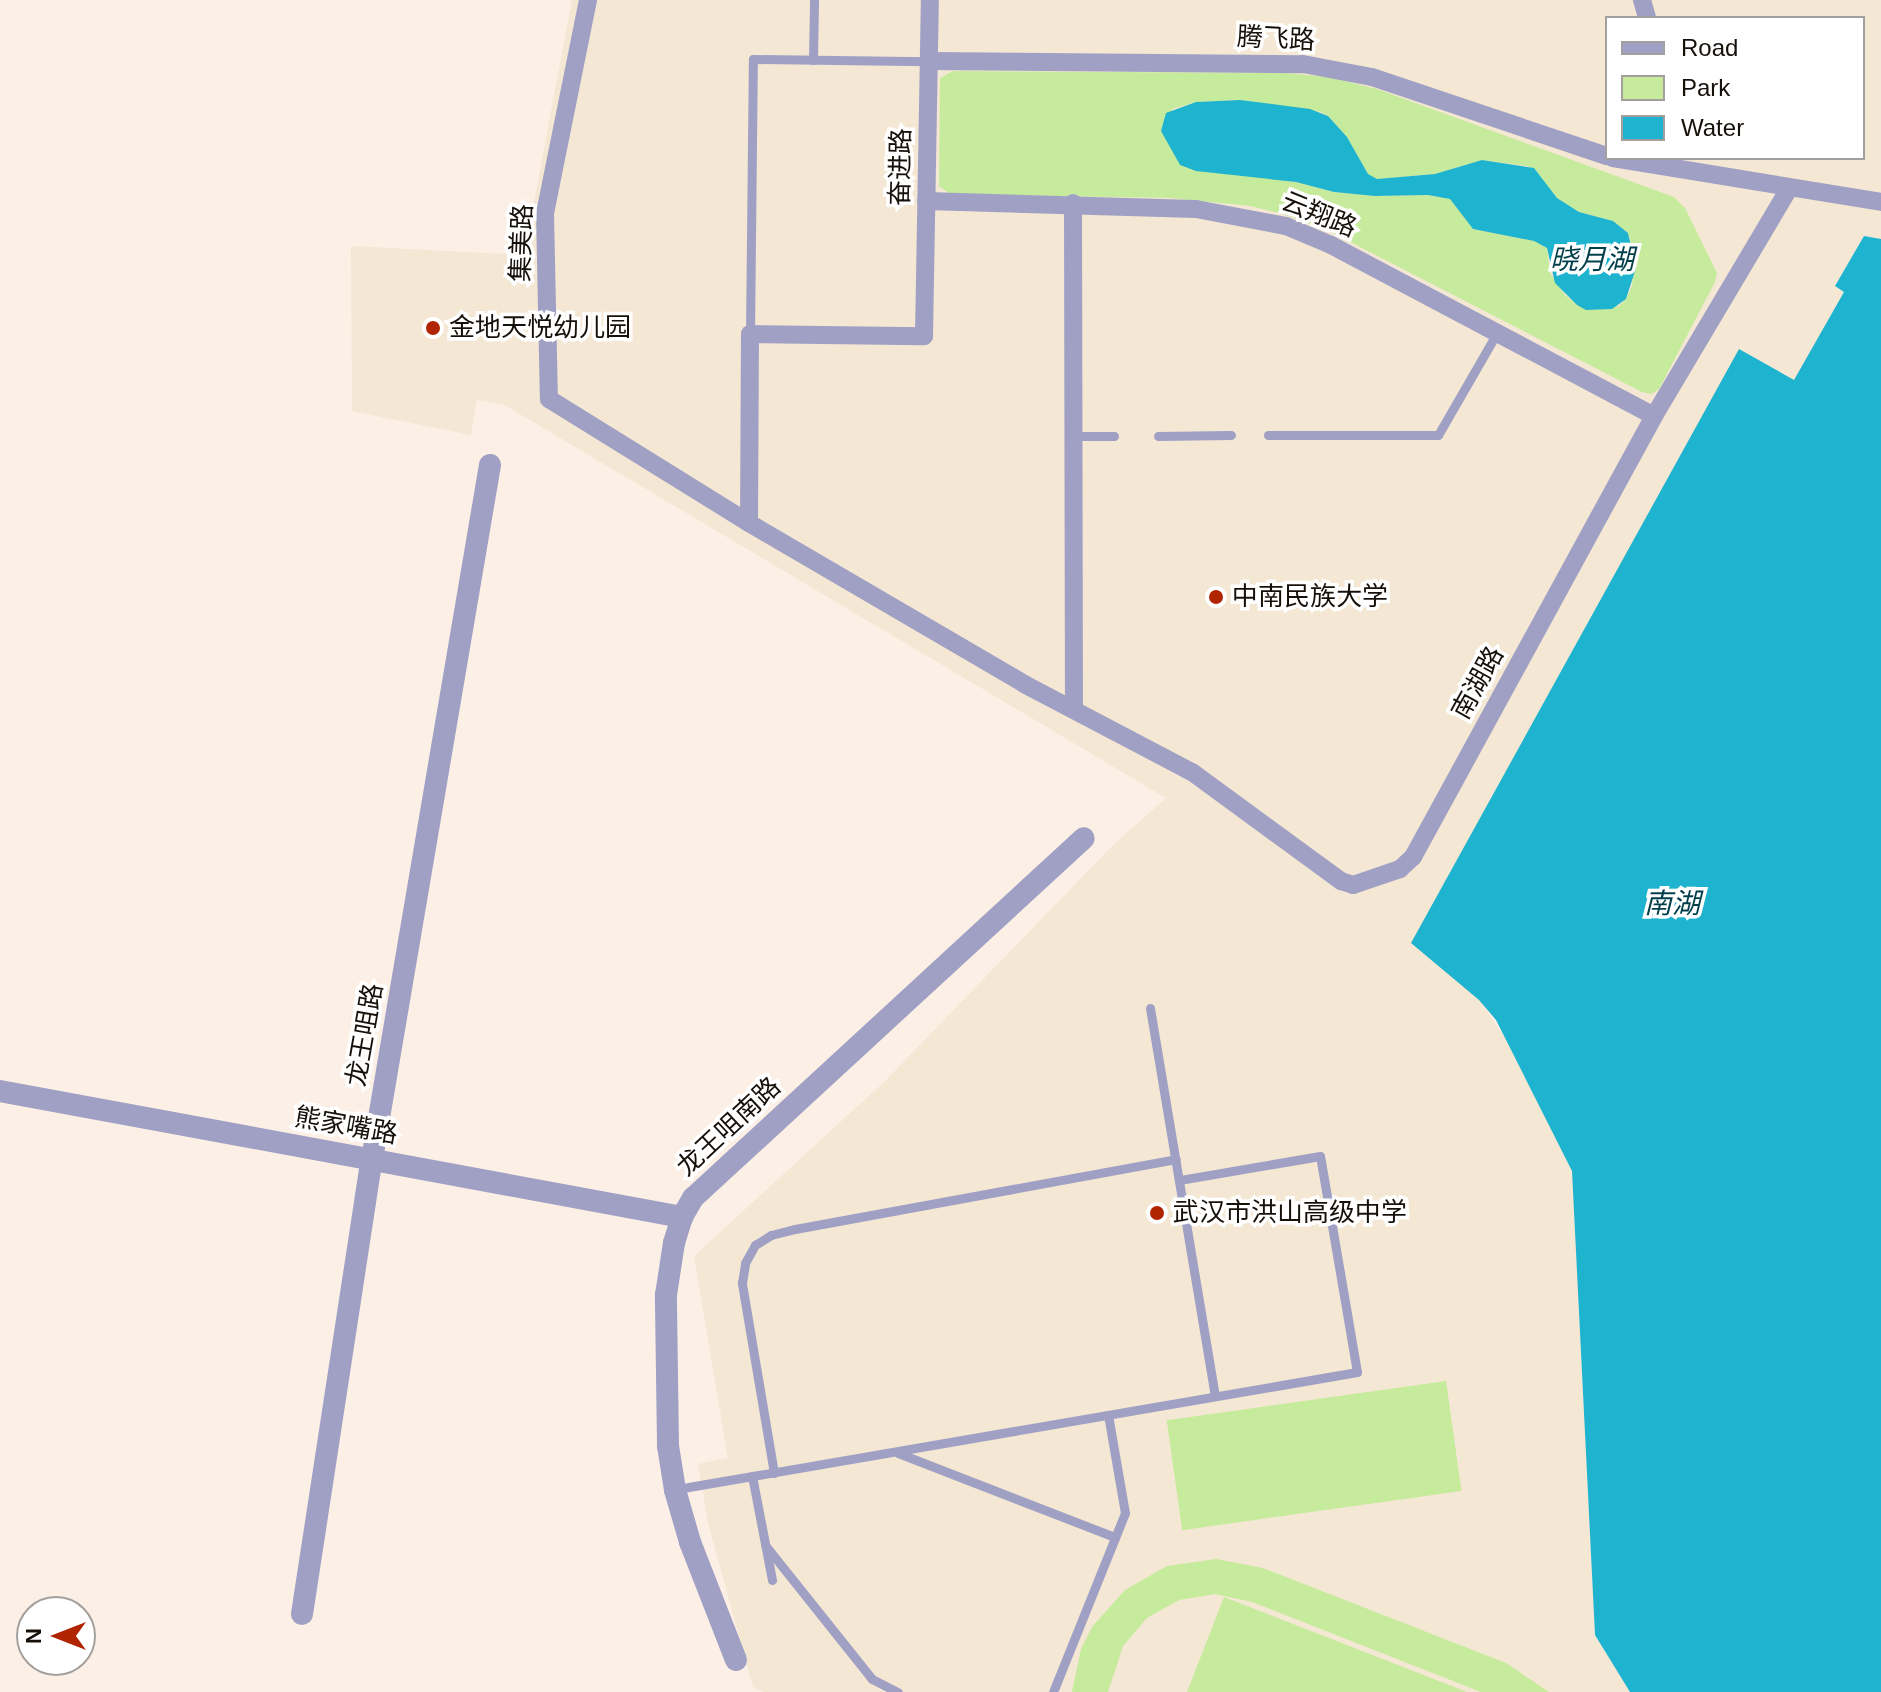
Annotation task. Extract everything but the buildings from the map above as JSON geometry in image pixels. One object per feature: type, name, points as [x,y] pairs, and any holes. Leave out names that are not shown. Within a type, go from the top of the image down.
[{"type":"street","name":"集美路","points":[[588,0],[545,213],[549,399],[749,523]]},
{"type":"street","name":"奋进路","points":[[750,334],[924,336],[930,0]]},
{"type":"street","name":"腾飞路","points":[[929,61],[1303,64],[1372,77],[1605,155]]},
{"type":"street","points":[[1634,160],[1685,165],[1789,189],[1881,202]]},
{"type":"street","name":"南湖路","points":[[749,523],[1026,685],[1192,772],[1341,881],[1360,885],[1400,869],[1413,857],[1654,416],[1789,189]]},
{"type":"street","name":"云翔路","points":[[926,201],[1073,203],[1220,211],[1286,226],[1331,245],[1654,416]]},
{"type":"street","points":[[1073,203],[1074,709]]},
{"type":"street","points":[[749,523],[750,334]]},
{"type":"street","name":"龙王咀路","points":[[302,1614],[372,1159],[490,465]]},
{"type":"street","name":"龙王咀南路","points":[[736,1660],[703,1581],[675,1490],[665,1407],[666,1295],[674,1243],[682,1217],[693,1198],[1084,838]]},
{"type":"street","name":"熊家嘴路","points":[[0,1091],[682,1217]]},
{"type":"lane","points":[[813,60],[814,0]]},
{"type":"lane","points":[[750,334],[753,59],[929,61]]},
{"type":"lane","points":[[1268,435],[1438,435],[1497,333]]},
{"type":"lane","points":[[1158,436],[1231,435]]},
{"type":"lane","points":[[1073,436],[1114,436]]},
{"type":"lane","points":[[1150,1008],[1215,1396]]},
{"type":"lane","points":[[675,1490],[1357,1372],[1320,1156],[1179,1180]]},
{"type":"lane","points":[[774,1473],[742,1283],[745,1263],[755,1245],[771,1235],[795,1229],[1176,1159]]},
{"type":"lane","points":[[1053,1692],[1125,1513],[1108,1415]]},
{"type":"lane","points":[[895,1452],[1115,1537]]},
{"type":"lane","points":[[752,1476],[772,1580]]},
{"type":"lane","points":[[765,1545],[872,1679],[898,1692]]},
{"type":"shaded area","points":[[572,0],[1881,0],[1881,239],[1864,236],[1836,286],[1844,292],[1794,381],[1739,350],[1479,1000],[1515,1052],[1572,1171],[1595,1635],[1630,1692],[764,1692],[753,1687],[708,1523],[698,1464],[728,1458],[694,1256],[884,1082],[1112,846],[1166,798],[503,404],[477,400],[471,435],[352,411],[351,246],[524,255]]},
{"type":"green space","points":[[953,71],[1285,73],[1328,77],[1377,89],[1674,197],[1685,208],[1717,273],[1715,282],[1659,389],[1651,394],[1642,392],[1327,230],[1283,214],[1251,206],[1169,198],[950,194],[939,186],[940,78]],"holes":[[[1240,100],[1321,112],[1347,137],[1368,174],[1377,179],[1435,174],[1482,160],[1527,166],[1537,172],[1557,198],[1579,212],[1613,221],[1628,233],[1635,255],[1632,286],[1626,299],[1619,306],[1594,310],[1577,305],[1565,295],[1550,273],[1547,248],[1534,241],[1473,229],[1450,199],[1428,195],[1375,196],[1334,192],[1296,182],[1184,167],[1172,109],[1196,102]]]},
{"type":"green space","points":[[1446,1381],[1461,1491],[1182,1530],[1167,1420]]},
{"type":"green space","points":[[1216,1559],[1263,1568],[1506,1663],[1549,1692],[1481,1692],[1252,1602],[1215,1594],[1179,1600],[1147,1618],[1123,1646],[1108,1692],[1072,1692],[1081,1649],[1092,1627],[1125,1590],[1167,1566]]},
{"type":"green space","points":[[1224,1597],[1467,1692],[1187,1692]]},
{"type":"water","name":"晓月湖","points":[[1240,100],[1310,109],[1328,116],[1347,137],[1368,174],[1377,179],[1435,174],[1482,160],[1534,168],[1557,198],[1579,212],[1613,221],[1628,233],[1636,268],[1626,299],[1612,309],[1586,310],[1577,305],[1555,283],[1547,248],[1534,241],[1473,229],[1450,199],[1428,195],[1375,196],[1334,192],[1296,182],[1196,171],[1180,165],[1161,131],[1166,113],[1196,102]]},
{"type":"water","name":"南湖","points":[[1864,236],[1881,239],[1881,1692],[1630,1692],[1595,1635],[1572,1171],[1496,1020],[1479,1000],[1411,943],[1739,349],[1794,380],[1844,292],[1835,286]]},
{"type":"place","name":"金地天悦幼儿园","points":[[433,328]]},
{"type":"place","name":"中南民族大学","points":[[1216,597]]},
{"type":"place","name":"武汉市洪山高级中学","points":[[1157,1213]]}]
